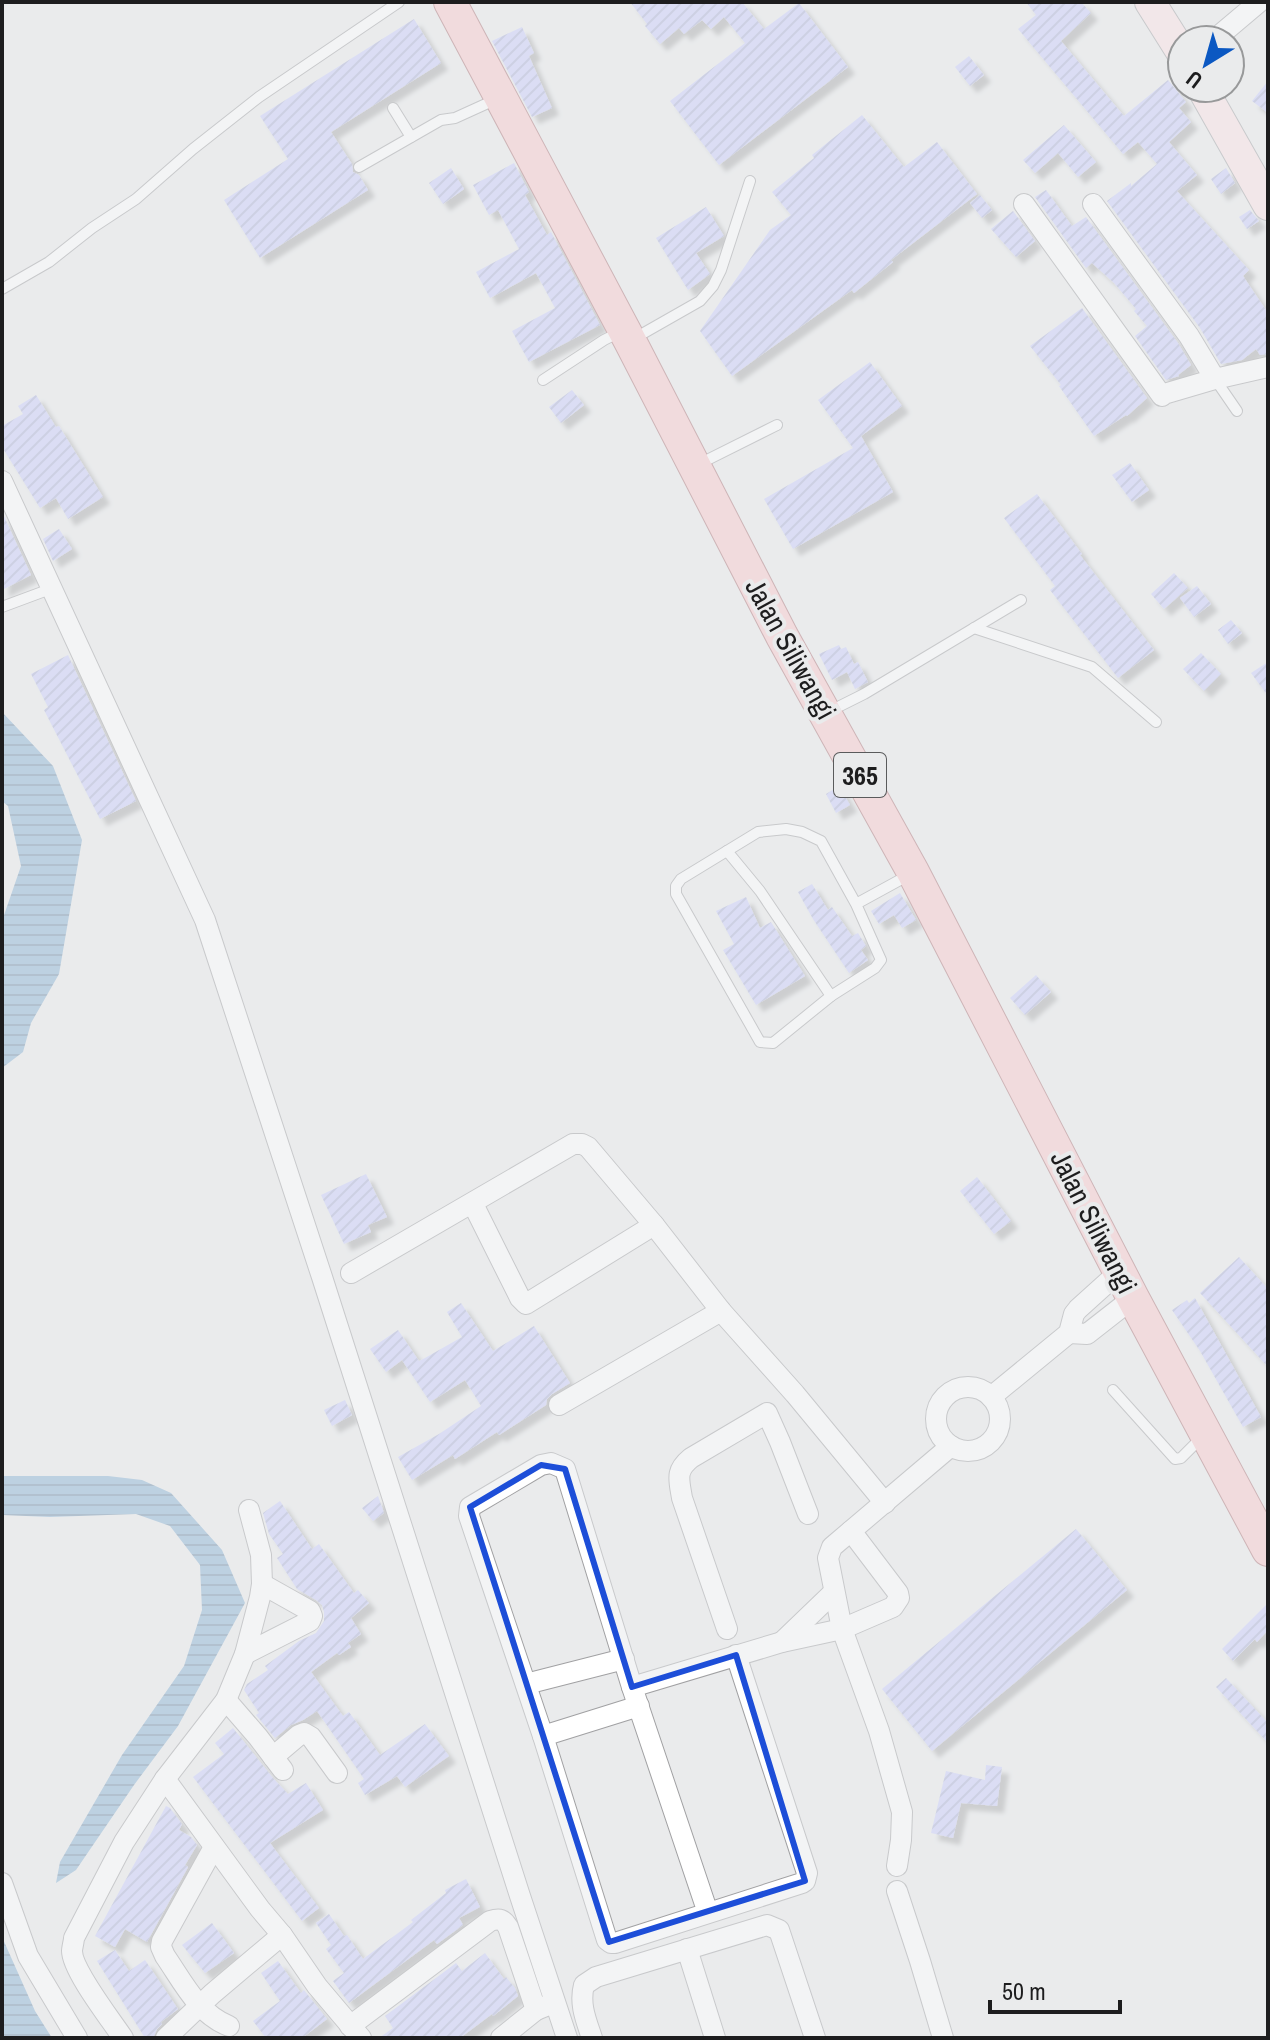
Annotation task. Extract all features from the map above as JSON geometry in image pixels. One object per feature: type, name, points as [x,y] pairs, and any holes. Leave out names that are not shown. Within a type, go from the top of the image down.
[{"type":"main road","name":"Jalan Siliwangi","points":[[450,2],[782,636],[913,872],[1268,1550]]},
{"type":"main road","points":[[1150,2],[1166,28]]},
{"type":"main road","points":[[1211,104],[1268,205]]},
{"type":"street","points":[[1233,24],[1259,2]]},
{"type":"street","points":[[1024,204],[1162,396],[1215,379],[1268,368]]},
{"type":"street","points":[[1093,204],[1189,336],[1215,379]]},
{"type":"street","points":[[2,481],[205,920],[567,2038]]},
{"type":"street","points":[[351,1273],[573,1144],[582,1144],[588,1147],[654,1225],[721,1311],[885,1503]]},
{"type":"street","points":[[473,1204],[520,1298],[526,1304],[654,1225]]},
{"type":"street","points":[[1069,1333],[1087,1334],[1127,1284]]},
{"type":"street","points":[[991,1397],[1069,1333],[1078,1309],[1127,1284]]},
{"type":"street","points":[[559,1405],[721,1311]]},
{"type":"street","points":[[965,1387],[979,1389],[991,1397],[1000,1423],[995,1436],[985,1446],[972,1451],[958,1449],[941,1436],[936,1422],[938,1408],[946,1396],[965,1387]]},
{"type":"street","points":[[727,1629],[682,1498],[678,1476],[691,1458],[795,1394]]},
{"type":"street","points":[[767,1413],[808,1514]]},
{"type":"street","points":[[897,1866],[902,1812],[879,1731],[842,1629],[828,1553],[951,1446]]},
{"type":"street","points":[[708,1913],[635,1696],[565,1469],[551,1463],[541,1465],[472,1505],[468,1511],[609,1942],[615,1943],[802,1883],[807,1877],[736,1655]]},
{"type":"street","points":[[123,2038],[86,1983],[74,1962],[71,1949],[124,1842],[165,1779],[226,1700],[245,1654],[262,1584],[261,1555],[249,1510]]},
{"type":"street","points":[[543,1736],[736,1655],[842,1629],[893,1607],[899,1598],[898,1593],[851,1531]]},
{"type":"street","points":[[245,1654],[310,1621],[312,1616],[310,1611],[262,1584]]},
{"type":"street","points":[[782,1642],[834,1592]]},
{"type":"street","points":[[526,1684],[624,1659]]},
{"type":"street","points":[[226,1700],[278,1764],[299,1735],[304,1733],[311,1737],[337,1773]]},
{"type":"street","points":[[165,1779],[317,1986],[356,2032],[490,1921],[500,1919],[508,1927],[536,2010]]},
{"type":"street","points":[[214,1847],[161,1947],[165,1956],[206,2000],[218,2022],[233,2032]]},
{"type":"street","points":[[2,1883],[28,1956],[77,2038]]},
{"type":"street","points":[[897,1891],[943,2038]]},
{"type":"street","points":[[592,2038],[581,1995],[584,1985],[596,1977],[767,1925],[779,1930],[815,2038]]},
{"type":"street","points":[[166,2038],[282,1935]]},
{"type":"street","points":[[687,1949],[715,2038]]},
{"type":"street","points":[[501,2038],[536,2010],[555,2001]]},
{"type":"lane","points":[[2,289],[49,262],[136,199],[259,97],[399,2]]},
{"type":"lane","points":[[359,167],[441,120],[455,118],[500,98]]},
{"type":"lane","points":[[393,108],[411,137]]},
{"type":"lane","points":[[543,380],[604,340],[627,335],[700,301],[721,270],[750,181]]},
{"type":"lane","points":[[1215,379],[1237,411]]},
{"type":"lane","points":[[694,467],[777,425]]},
{"type":"lane","points":[[2,607],[53,588]]},
{"type":"lane","points":[[826,713],[864,694],[1021,600]]},
{"type":"lane","points":[[974,628],[1092,667],[1156,722]]},
{"type":"lane","points":[[786,829],[821,841],[856,904],[881,960],[875,968],[831,996],[773,1043],[760,1042],[676,894],[676,886],[681,879],[758,832],[786,829]]},
{"type":"lane","points":[[727,851],[760,891],[831,996]]},
{"type":"lane","points":[[856,904],[913,872]]},
{"type":"lane","points":[[1113,1390],[1175,1459],[1181,1458],[1205,1434]]},
{"type":"highlighted area","points":[[541,1465],[565,1469],[632,1687],[736,1655],[805,1881],[609,1942],[470,1507]]},
{"type":"water","points":[[2,712],[53,766],[82,840],[59,974],[31,1023],[23,1052],[2,1068],[2,921],[21,866],[8,806],[2,801]]},
{"type":"water","points":[[2,1476],[108,1476],[142,1480],[171,1493],[222,1550],[245,1603],[178,1726],[76,1870],[56,1883],[60,1862],[122,1755],[184,1666],[202,1610],[200,1565],[170,1526],[136,1514],[2,1515]]},
{"type":"water","points":[[2,1937],[35,2011],[52,2038],[2,2038]]},
{"type":"building","points":[[630,2],[742,2],[764,29],[799,3],[848,67],[719,165],[670,101],[745,43],[724,17],[711,29],[702,20],[684,34],[679,28],[660,44]]},
{"type":"building","points":[[1026,2],[1081,2],[1091,13],[1061,41],[1124,116],[1166,82],[1166,104],[1184,104],[1179,108],[1191,122],[1169,142],[1197,175],[1177,191],[1249,270],[1243,276],[1268,313],[1268,354],[1260,355],[1256,349],[1242,360],[1221,364],[1200,328],[1107,201],[1157,164],[1138,142],[1123,154],[1018,29],[1036,15]]},
{"type":"building","points":[[414,19],[441,63],[331,132],[352,164],[353,172],[359,175],[368,190],[260,258],[224,200],[288,159],[260,116]]},
{"type":"building","points":[[522,27],[534,53],[529,56],[552,108],[532,117],[492,41]]},
{"type":"building","points":[[969,56],[984,75],[970,86],[955,67]]},
{"type":"building","points":[[1268,81],[1268,113],[1252,101]]},
{"type":"building","points":[[862,115],[904,167],[937,142],[977,194],[891,260],[893,262],[854,293],[852,290],[732,376],[700,331],[770,230],[791,215],[772,192]]},
{"type":"building","points":[[1064,125],[1096,162],[1078,177],[1058,153],[1035,173],[1023,160]]},
{"type":"building","points":[[514,163],[529,192],[525,195],[547,235],[551,232],[600,325],[529,362],[512,331],[555,308],[536,273],[490,298],[476,272],[519,249],[498,210],[489,215],[473,185]]},
{"type":"building","points":[[451,168],[464,189],[443,204],[429,183]]},
{"type":"building","points":[[1226,168],[1235,183],[1221,194],[1211,179]]},
{"type":"building","points":[[1046,190],[1072,226],[1086,217],[1178,343],[1191,365],[1179,376],[1166,380],[1135,336],[1147,326],[1134,311],[1136,309],[1092,263],[1086,268],[1035,197]]},
{"type":"building","points":[[980,195],[992,210],[982,218],[970,203]]},
{"type":"building","points":[[706,207],[724,236],[696,253],[710,274],[688,290],[656,238]]},
{"type":"building","points":[[1250,210],[1259,221],[1247,229],[1239,217]]},
{"type":"building","points":[[1013,211],[1035,241],[1016,257],[991,229]]},
{"type":"building","points":[[1082,308],[1147,398],[1127,416],[1094,436],[1061,385],[1030,346]]},
{"type":"building","points":[[870,362],[902,406],[861,436],[893,492],[793,549],[764,499],[853,448],[818,400]]},
{"type":"building","points":[[572,390],[584,405],[561,423],[549,407]]},
{"type":"building","points":[[36,395],[103,497],[68,519],[56,498],[40,508],[2,447],[2,426],[23,414],[18,406]]},
{"type":"building","points":[[1130,463],[1149,490],[1132,502],[1112,475]]},
{"type":"building","points":[[1037,494],[1154,650],[1118,678],[1050,590],[1055,586],[1004,518]]},
{"type":"building","points":[[2,512],[31,575],[2,590]]},
{"type":"building","points":[[59,529],[72,549],[53,561],[43,539]]},
{"type":"building","points":[[1174,573],[1188,588],[1164,609],[1151,594]]},
{"type":"building","points":[[1197,586],[1211,604],[1194,617],[1180,598]]},
{"type":"building","points":[[1231,620],[1242,633],[1228,644],[1218,630]]},
{"type":"building","points":[[839,645],[841,649],[846,647],[854,664],[858,662],[868,682],[855,689],[847,672],[832,680],[819,654]]},
{"type":"building","points":[[1201,653],[1221,674],[1204,691],[1183,669]]},
{"type":"building","points":[[68,655],[136,801],[100,819],[44,710],[48,707],[31,674]]},
{"type":"building","points":[[1268,662],[1268,696],[1251,673]]},
{"type":"building","points":[[839,786],[850,805],[836,813],[826,794]]},
{"type":"building","points":[[812,884],[828,910],[832,907],[852,936],[858,933],[866,946],[861,950],[868,960],[849,973],[798,892]]},
{"type":"building","points":[[900,893],[916,920],[902,928],[894,915],[879,924],[871,911]]},
{"type":"building","points":[[746,897],[760,928],[771,922],[805,976],[756,1005],[723,950],[734,944],[716,911]]},
{"type":"building","points":[[1036,975],[1051,992],[1025,1015],[1010,998]]},
{"type":"building","points":[[366,1174],[387,1217],[368,1225],[371,1232],[344,1244],[321,1195]]},
{"type":"building","points":[[977,1177],[1011,1221],[994,1234],[960,1191]]},
{"type":"building","points":[[1239,1257],[1268,1289],[1268,1367],[1200,1293]]},
{"type":"building","points":[[1195,1298],[1261,1417],[1243,1427],[1200,1351],[1172,1310]]},
{"type":"building","points":[[461,1303],[493,1351],[534,1326],[570,1383],[552,1394],[546,1405],[499,1435],[497,1432],[455,1459],[453,1455],[412,1480],[398,1457],[481,1406],[465,1380],[430,1402],[402,1360],[386,1372],[370,1349],[398,1330],[419,1361],[425,1358],[462,1337],[447,1312]]},
{"type":"building","points":[[345,1400],[352,1415],[332,1426],[324,1410]]},
{"type":"building","points":[[378,1496],[384,1513],[373,1521],[362,1508]]},
{"type":"building","points":[[280,1501],[312,1549],[319,1544],[354,1593],[358,1590],[369,1603],[351,1618],[361,1634],[348,1643],[351,1647],[311,1672],[343,1716],[349,1712],[380,1755],[425,1724],[449,1756],[405,1787],[397,1776],[365,1795],[358,1783],[364,1779],[317,1711],[275,1738],[256,1715],[259,1713],[244,1690],[247,1684],[268,1670],[265,1666],[299,1641],[316,1633],[324,1621],[322,1605],[297,1589],[277,1558],[283,1554],[269,1534],[263,1513]]},
{"type":"building","points":[[1076,1529],[1127,1590],[932,1751],[882,1689]]},
{"type":"building","points":[[1268,1603],[1268,1630],[1233,1661],[1222,1649]]},
{"type":"building","points":[[1226,1678],[1268,1723],[1268,1743],[1216,1687]]},
{"type":"building","points":[[233,1728],[288,1794],[306,1783],[323,1810],[270,1843],[319,1908],[302,1921],[193,1777],[224,1754],[215,1743]]},
{"type":"building","points":[[986,1765],[1002,1767],[997,1806],[961,1803],[953,1838],[931,1833],[946,1771],[985,1780]]},
{"type":"building","points":[[166,1806],[182,1824],[179,1830],[197,1845],[147,1942],[125,1929],[115,1947],[95,1936]]},
{"type":"building","points":[[466,1879],[480,1907],[459,1918],[463,1925],[437,1944],[434,1940],[349,2003],[333,1981],[344,1973],[326,1949],[331,1945],[316,1923],[329,1914],[363,1959],[413,1922],[411,1920],[446,1893],[445,1890]]},
{"type":"building","points":[[212,1923],[234,1953],[205,1973],[182,1945]]},
{"type":"building","points":[[115,1950],[129,1971],[145,1960],[178,2009],[161,2022],[153,2038],[145,2038],[97,1961]]},
{"type":"building","points":[[485,1953],[504,1979],[506,1977],[515,1988],[518,1996],[460,2038],[379,2038],[393,2028],[385,2016],[456,1963],[462,1971]]},
{"type":"building","points":[[278,1961],[301,1993],[304,1990],[327,2019],[302,2038],[266,2038],[253,2021],[280,2001],[261,1973]]}]
